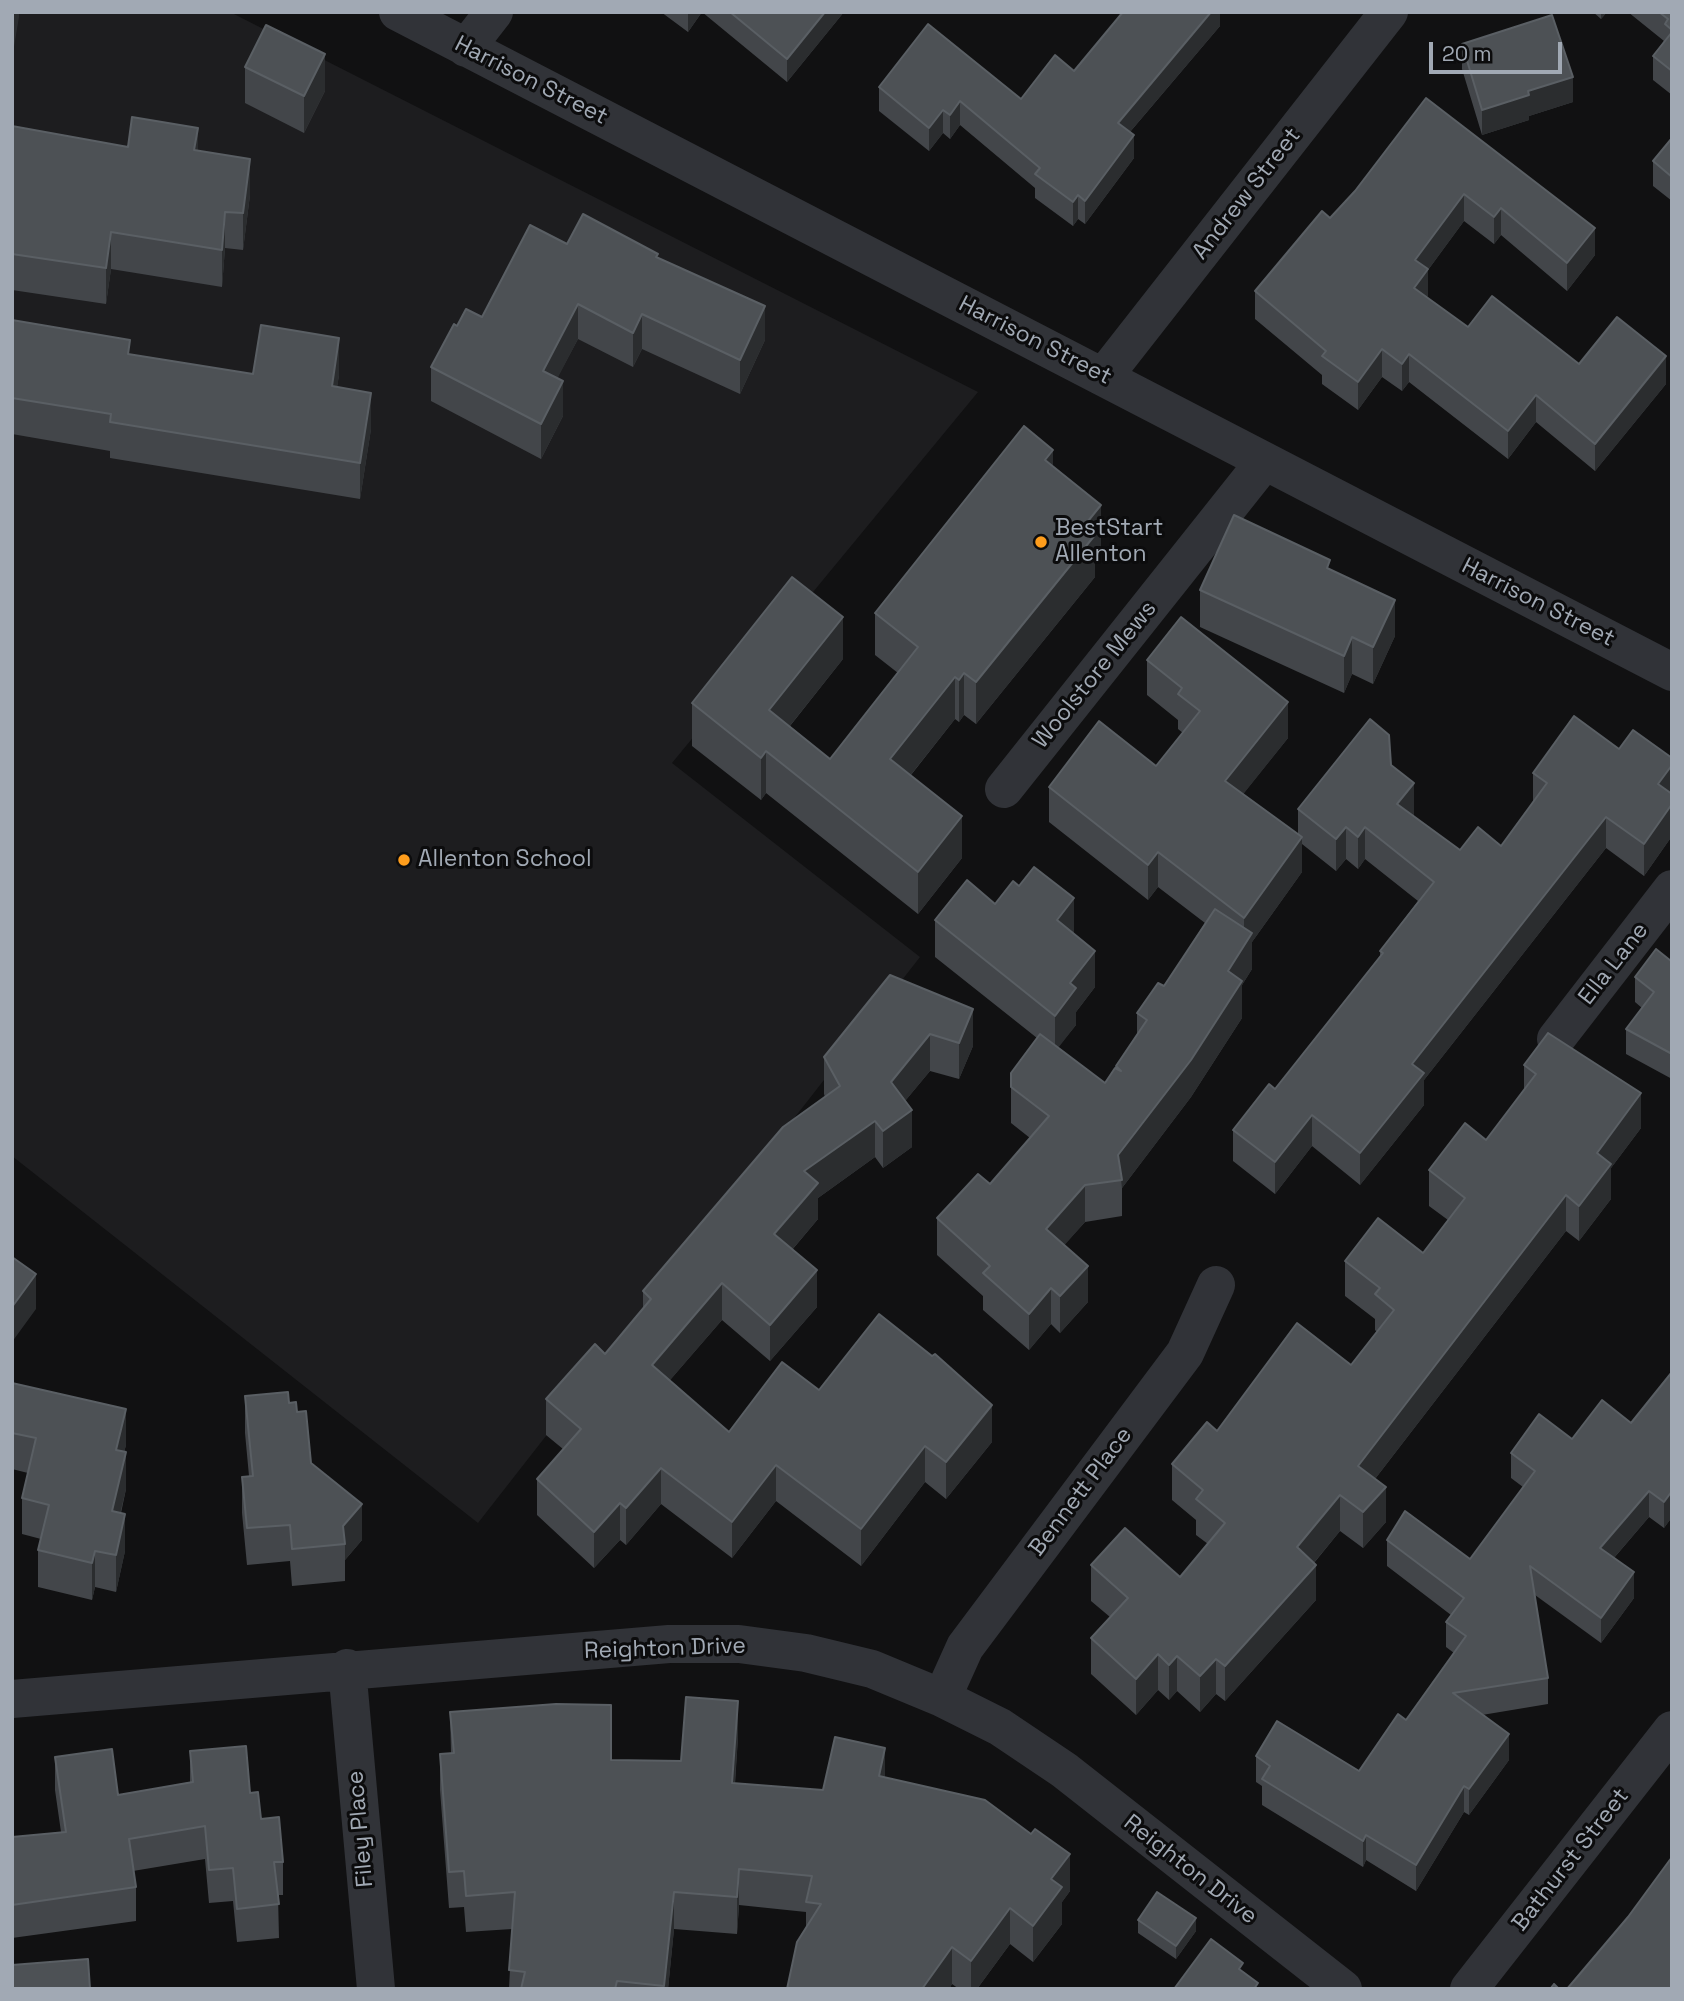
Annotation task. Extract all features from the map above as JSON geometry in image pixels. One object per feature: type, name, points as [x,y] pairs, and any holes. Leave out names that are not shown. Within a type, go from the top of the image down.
[{"type":"street","name":"Harrison Street","points":[[398,12],[1672,672]]},
{"type":"street","points":[[466,48],[494,12]]},
{"type":"street","name":"Andrew Street","points":[[1104,376],[1389,12]]},
{"type":"street","name":"Woolstore Mews","points":[[1004,789],[1264,462]]},
{"type":"street","name":"Ella Lane","points":[[1556,1039],[1672,889]]},
{"type":"street","name":"Bennett Place","points":[[942,1698],[965,1647],[1185,1353],[1216,1285]]},
{"type":"street","name":"Reighton Drive","points":[[12,1699],[347,1668],[669,1644],[739,1644],[806,1653],[872,1670],[942,1698],[1000,1727],[1064,1770],[1343,1989]]},
{"type":"street","name":"Filey Place","points":[[347,1668],[376,1989]]},
{"type":"street","name":"Bathurst Street","points":[[1469,1989],[1672,1730]]},
{"type":"shaded area","name":"Allenton School","points":[[12,12],[230,12],[978,392],[672,763],[920,957],[478,1523],[12,1156]]},
{"type":"building","points":[[730,12],[825,12],[787,59]]},
{"type":"building","points":[[1123,12],[1211,12],[1118,123],[1134,135],[1085,201],[1078,195],[1073,202],[1035,174],[1040,168],[960,101],[950,115],[943,110],[929,128],[879,87],[928,24],[1021,99],[1055,55],[1074,71]]},
{"type":"building","points":[[1659,12],[1672,12],[1672,30],[1665,24],[1668,19]]},
{"type":"building","points":[[1552,15],[1573,77],[1528,91],[1529,95],[1482,110],[1462,44]]},
{"type":"building","points":[[266,25],[325,54],[304,96],[245,67]]},
{"type":"building","points":[[1672,32],[1672,71],[1653,56]]},
{"type":"building","points":[[1426,98],[1595,228],[1567,263],[1501,208],[1494,217],[1464,194],[1415,260],[1428,269],[1414,288],[1468,327],[1492,296],[1579,364],[1617,317],[1666,356],[1595,444],[1536,395],[1508,431],[1409,354],[1402,364],[1382,349],[1358,382],[1322,356],[1326,351],[1255,291],[1322,211],[1330,218],[1355,191]]},
{"type":"building","points":[[132,117],[198,128],[194,150],[250,159],[243,213],[225,212],[222,250],[111,232],[106,268],[12,254],[12,126],[128,147]]},
{"type":"building","points":[[1672,138],[1672,177],[1653,161]]},
{"type":"building","points":[[583,214],[658,254],[656,257],[765,306],[740,360],[642,314],[633,333],[578,304],[543,371],[563,381],[541,424],[431,367],[454,324],[457,326],[466,309],[482,317],[530,225],[567,244]]},
{"type":"building","points":[[12,320],[130,340],[128,354],[253,374],[261,325],[339,338],[332,386],[371,393],[360,463],[110,422],[111,414],[12,398]]},
{"type":"building","points":[[1024,426],[1053,450],[1045,460],[1101,505],[1084,526],[1095,535],[976,682],[964,673],[959,680],[955,677],[890,759],[962,816],[918,872],[766,751],[761,758],[692,703],[792,577],[843,617],[769,710],[830,759],[918,647],[875,613]]},
{"type":"building","points":[[1234,515],[1330,560],[1327,568],[1395,600],[1373,647],[1352,637],[1344,656],[1200,590]]},
{"type":"building","points":[[1181,617],[1288,702],[1225,781],[1302,837],[1244,918],[1158,852],[1148,865],[1049,787],[1099,721],[1156,766],[1200,711],[1178,694],[1182,688],[1147,660]]},
{"type":"building","points":[[1574,716],[1619,749],[1633,730],[1672,758],[1672,765],[1658,784],[1672,794],[1672,804],[1644,844],[1606,817],[1412,1064],[1424,1073],[1360,1153],[1312,1115],[1275,1162],[1233,1130],[1269,1084],[1275,1089],[1383,953],[1380,951],[1434,882],[1365,827],[1358,837],[1346,827],[1336,839],[1298,809],[1370,719],[1389,735],[1391,765],[1414,783],[1397,804],[1460,850],[1478,827],[1501,846],[1547,783],[1533,773]]},
{"type":"building","points":[[1034,867],[1074,898],[1057,920],[1095,951],[1070,983],[1076,988],[1055,1016],[935,920],[967,880],[995,904],[1013,881],[1019,886]]},
{"type":"building","points":[[1215,909],[1252,933],[1228,971],[1242,981],[1191,1060],[1118,1155],[1122,1180],[1085,1185],[1046,1229],[1088,1266],[1060,1296],[1051,1288],[1029,1314],[983,1273],[990,1266],[937,1218],[978,1174],[990,1184],[1049,1116],[1011,1087],[1011,1073],[1040,1034],[1105,1083],[1115,1068],[1121,1071],[1116,1066],[1147,1020],[1137,1013],[1158,983],[1164,986]]},
{"type":"building","points":[[1656,949],[1671,961],[1672,959],[1672,1054],[1626,1029],[1654,992],[1635,977]]},
{"type":"building","points":[[890,975],[973,1009],[959,1043],[930,1034],[891,1082],[912,1110],[883,1131],[875,1121],[804,1171],[818,1183],[774,1234],[817,1270],[770,1325],[722,1283],[652,1365],[729,1432],[782,1362],[819,1390],[879,1314],[932,1356],[935,1354],[992,1405],[946,1462],[925,1446],[861,1529],[776,1465],[732,1522],[661,1468],[626,1508],[620,1503],[594,1532],[537,1479],[581,1429],[546,1399],[595,1344],[605,1354],[651,1299],[643,1291],[783,1127],[840,1086],[824,1057]]},
{"type":"building","points":[[1548,1033],[1641,1093],[1597,1153],[1611,1164],[1579,1206],[1566,1195],[1358,1466],[1386,1487],[1363,1512],[1340,1495],[1297,1547],[1316,1565],[1225,1666],[1216,1659],[1200,1676],[1177,1656],[1169,1665],[1158,1654],[1136,1679],[1091,1638],[1128,1598],[1091,1565],[1125,1528],[1180,1577],[1225,1523],[1196,1499],[1203,1490],[1172,1464],[1207,1422],[1217,1431],[1297,1323],[1351,1365],[1394,1310],[1375,1294],[1380,1288],[1345,1261],[1378,1218],[1423,1253],[1465,1198],[1429,1170],[1465,1123],[1486,1140],[1536,1074],[1524,1065]]},
{"type":"building","points":[[12,1257],[36,1274],[12,1307]]},
{"type":"building","points":[[1672,1372],[1672,1491],[1664,1502],[1649,1491],[1600,1548],[1634,1572],[1601,1618],[1530,1566],[1548,1678],[1453,1693],[1509,1734],[1469,1789],[1464,1786],[1416,1865],[1366,1835],[1363,1841],[1262,1779],[1270,1766],[1256,1756],[1277,1721],[1359,1771],[1398,1714],[1406,1720],[1466,1636],[1446,1622],[1464,1598],[1387,1540],[1405,1511],[1470,1559],[1535,1471],[1511,1453],[1539,1414],[1572,1439],[1602,1400],[1631,1423]]},
{"type":"building","points":[[12,1383],[126,1409],[116,1450],[126,1452],[112,1511],[125,1514],[116,1555],[95,1551],[92,1563],[38,1550],[49,1505],[22,1498],[36,1438],[12,1433]]},
{"type":"building","points":[[288,1392],[289,1403],[296,1402],[297,1412],[306,1411],[311,1463],[362,1504],[343,1526],[345,1544],[292,1549],[290,1525],[247,1528],[242,1477],[253,1476],[245,1396]]},
{"type":"building","points":[[686,1697],[738,1701],[732,1783],[823,1790],[835,1737],[885,1748],[879,1776],[985,1800],[1031,1834],[1035,1829],[1070,1854],[1051,1879],[1062,1887],[1033,1926],[1010,1908],[971,1961],[952,1947],[922,1989],[787,1989],[797,1942],[821,1904],[806,1902],[812,1876],[739,1869],[737,1897],[674,1892],[664,1986],[617,1981],[615,1989],[521,1989],[525,1972],[509,1970],[515,1892],[466,1896],[464,1871],[449,1872],[440,1754],[454,1753],[450,1712],[556,1704],[611,1705],[611,1760],[681,1761]]},
{"type":"building","points":[[246,1746],[250,1793],[258,1792],[261,1819],[279,1817],[283,1862],[274,1862],[279,1904],[237,1909],[233,1868],[209,1870],[205,1826],[129,1839],[136,1887],[12,1905],[12,1837],[66,1832],[55,1757],[112,1749],[118,1795],[193,1782],[190,1751]]},
{"type":"building","points":[[1672,1857],[1672,1989],[1567,1989],[1628,1917]]},
{"type":"building","points":[[1157,1892],[1196,1918],[1176,1946],[1138,1920]]},
{"type":"building","points":[[1211,1939],[1243,1963],[1239,1969],[1258,1983],[1254,1989],[1174,1989]]},
{"type":"building","points":[[88,1959],[90,1989],[12,1989],[12,1965]]},
{"type":"place","name":"BestStart Allenton","points":[[1041,542]]},
{"type":"place","name":"Allenton School","points":[[404,860]]}]
